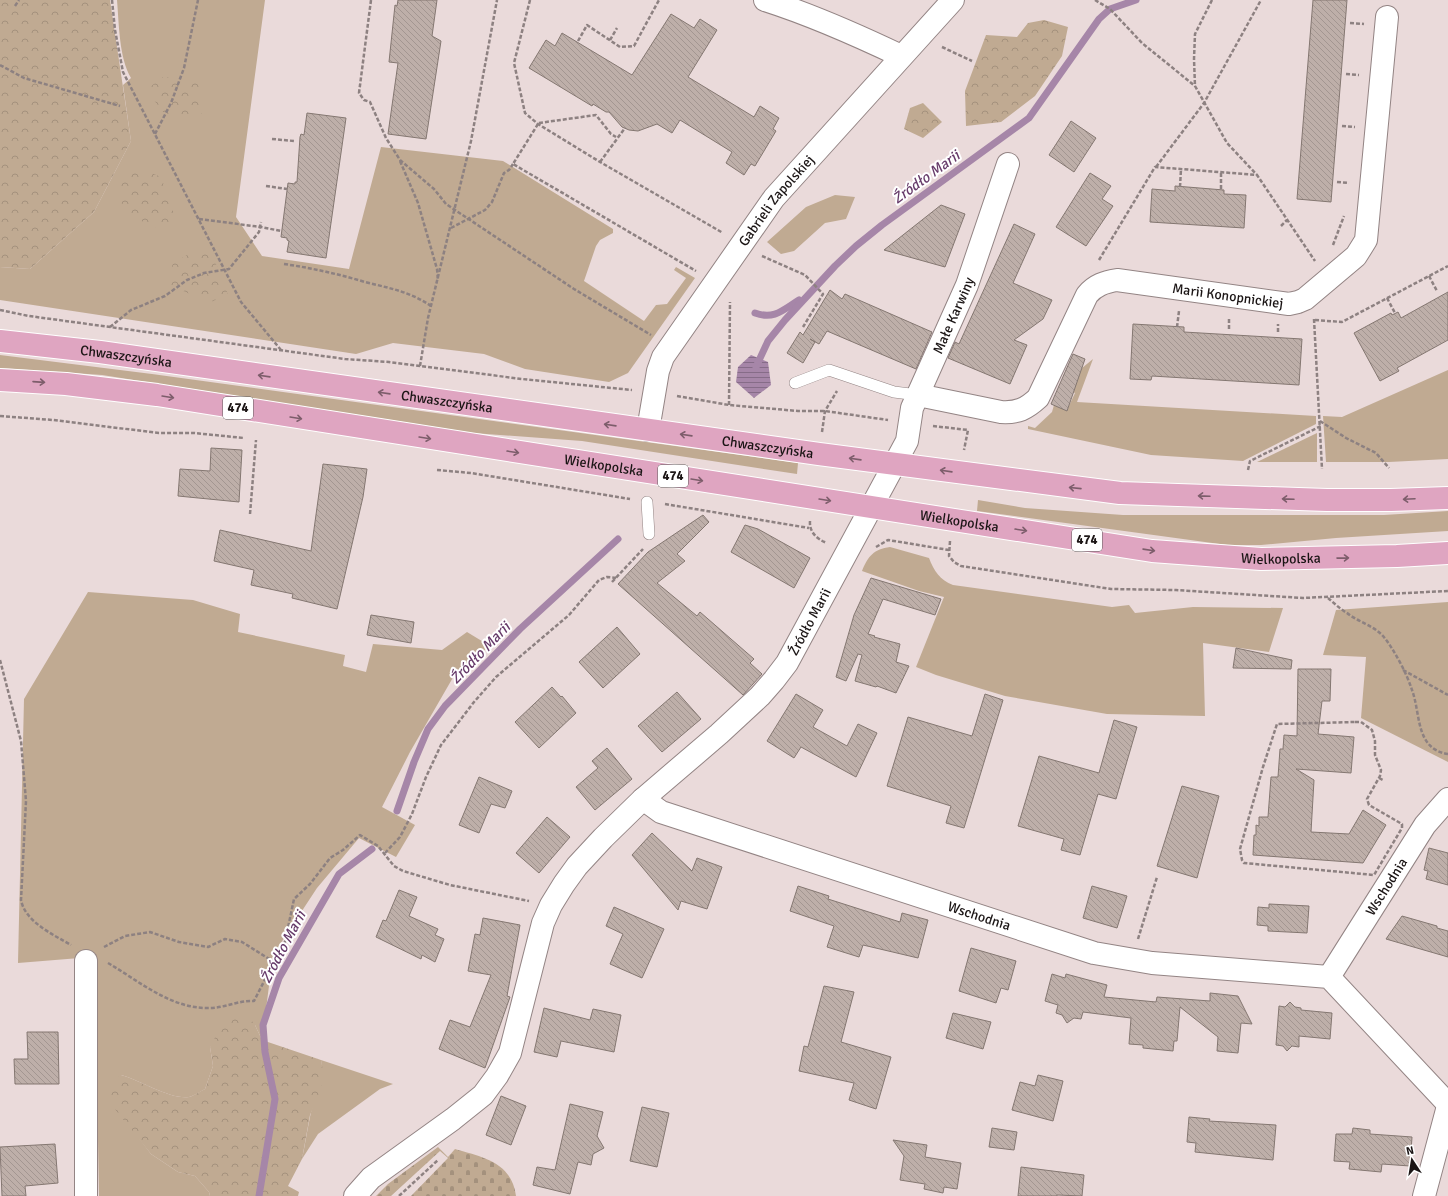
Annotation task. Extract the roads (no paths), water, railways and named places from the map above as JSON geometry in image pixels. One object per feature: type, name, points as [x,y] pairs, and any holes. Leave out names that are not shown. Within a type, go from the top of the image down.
[{"type":"main road","name":"Chwaszczyńska","points":[[0,341],[100,352],[894,464]]},
{"type":"main road","name":"Wielkopolska","points":[[0,380],[66,384],[157,396],[1152,551],[1261,559],[1397,556],[1448,553]]},
{"type":"main road","points":[[894,464],[1120,493],[1326,500],[1448,498]]},
{"type":"street","points":[[765,0],[789,7],[901,56]]},
{"type":"street","name":"Gabrieli Zapolskiej","points":[[648,430],[658,371],[663,357],[774,198],[953,0]]},
{"type":"street","name":"Marii Konopnickiej","points":[[918,395],[1001,412],[1014,413],[1030,405],[1038,398],[1087,295],[1092,289],[1106,281],[1117,280],[1289,304],[1305,299],[1356,256],[1366,240],[1378,21]]},
{"type":"street","name":"Małe Karwiny","points":[[894,464],[907,441],[912,408],[967,285],[1008,164]]},
{"type":"street","name":"Źródło Marii","points":[[355,1196],[371,1178],[453,1119],[482,1095],[497,1076],[510,1053],[543,923],[551,904],[577,866],[603,838],[643,799],[719,734],[760,696],[774,680],[787,663],[894,464]]},
{"type":"street","name":"Wschodnia","points":[[643,799],[661,812],[1094,953],[1132,960],[1329,977],[1425,825],[1448,799]]},
{"type":"street","points":[[84,956],[86,1196]]},
{"type":"street","points":[[1329,977],[1448,1105],[1424,1196]]},
{"type":"lane","points":[[795,383],[830,370],[894,392],[918,395]]},
{"type":"lane","points":[[647,502],[649,534]]},
{"type":"waterway","name":"Źródło Marii","points":[[756,367],[768,341],[785,320],[835,266],[856,246],[882,225],[1029,118],[1099,19],[1110,9],[1136,0]]},
{"type":"waterway","points":[[755,313],[762,315],[773,315],[799,300]]},
{"type":"waterway","name":"Źródło Marii","points":[[397,811],[414,762],[428,729],[445,706],[520,629],[618,539]]},
{"type":"waterway","name":"Źródło Marii","points":[[259,1196],[275,1099],[265,1052],[263,1025],[279,978],[339,874],[372,849]]}]
